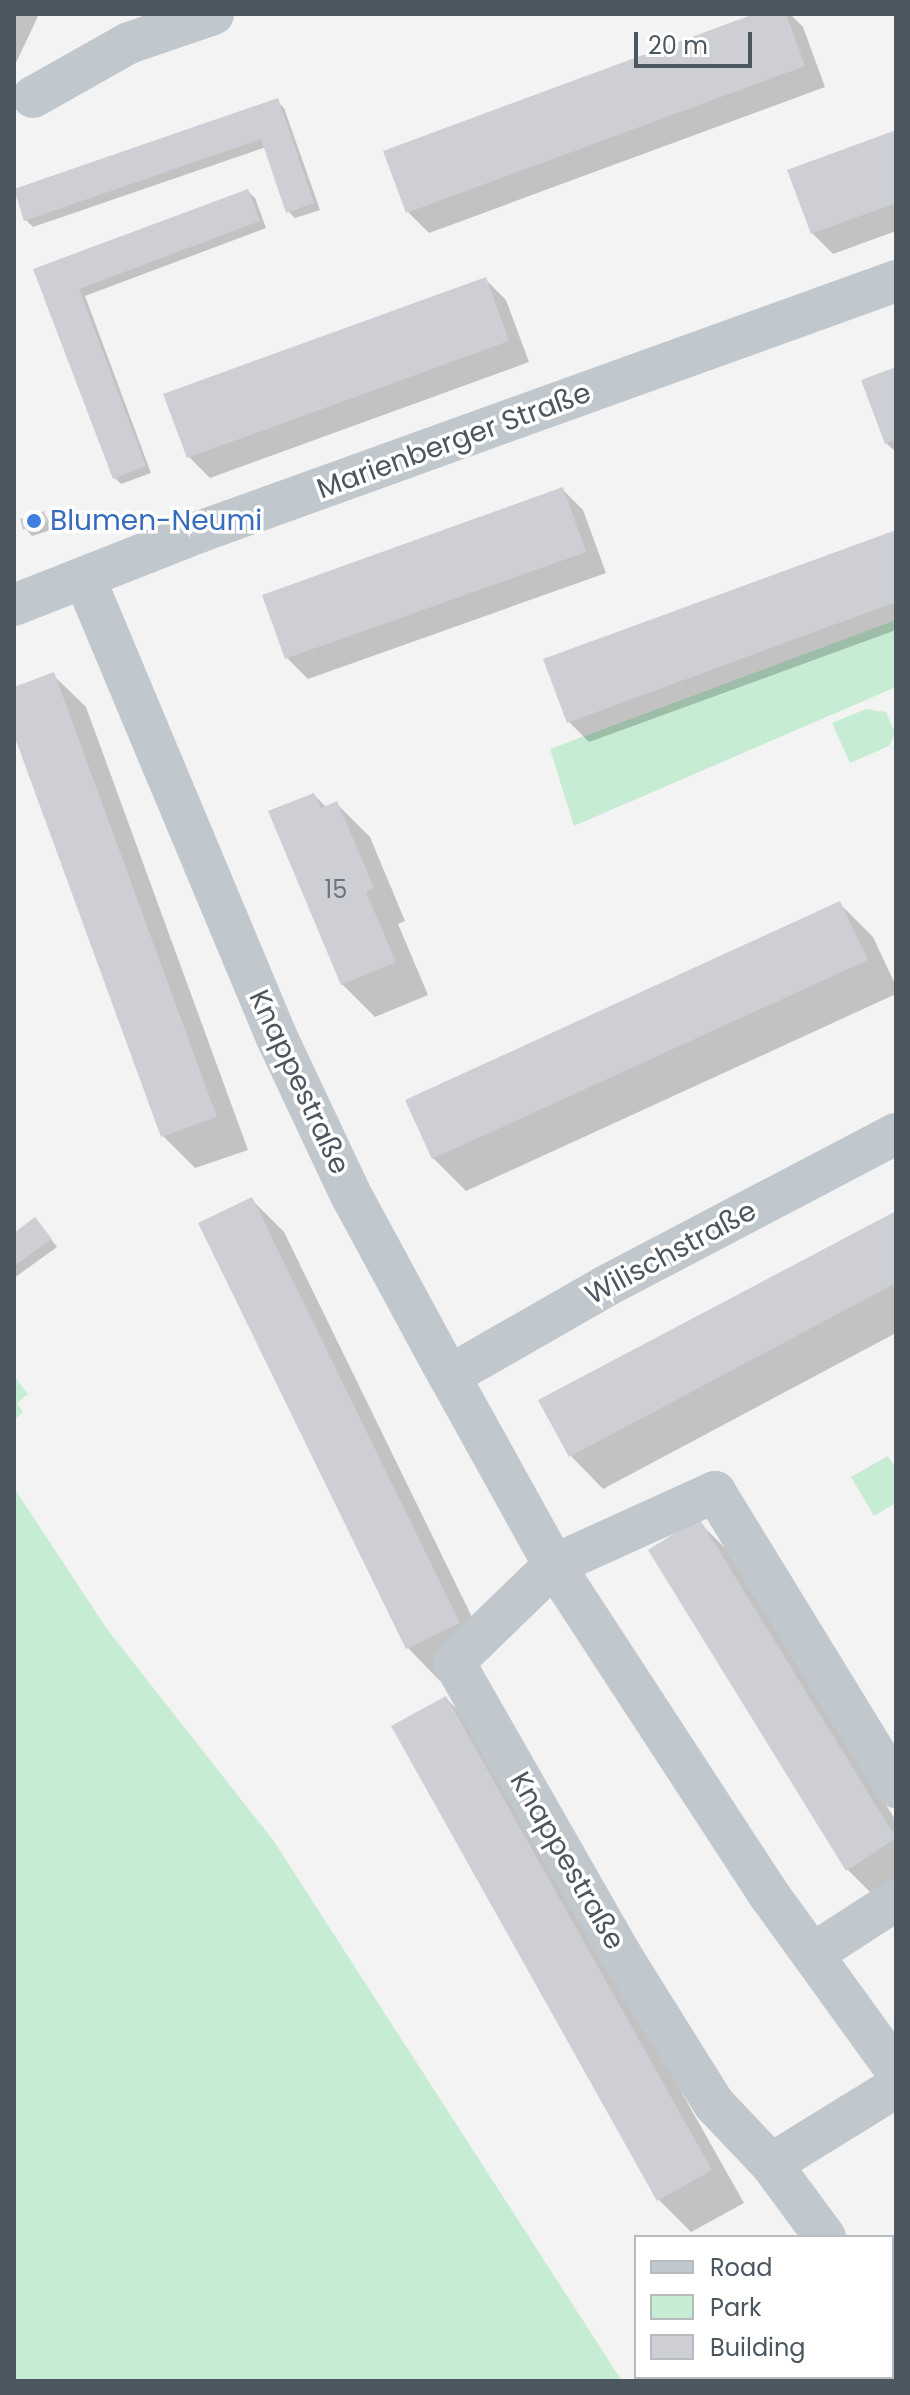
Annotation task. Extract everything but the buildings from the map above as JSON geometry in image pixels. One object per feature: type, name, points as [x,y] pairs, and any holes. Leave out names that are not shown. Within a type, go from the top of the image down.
[{"type":"street","points":[[33,97],[116,39],[213,14]]},
{"type":"street","name":"Marienberger Straße","points":[[14,605],[199,532],[896,281]]},
{"type":"street","name":"Knappestraße","points":[[85,579],[278,1040],[351,1195],[449,1376],[554,1565],[770,1896],[896,2070]]},
{"type":"street","name":"Wilischstraße","points":[[449,1376],[606,1286],[896,1134]]},
{"type":"street","name":"Knappestraße","points":[[824,2235],[771,2164],[714,2104],[621,1955],[454,1662],[554,1565],[715,1492],[896,1787]]},
{"type":"street","points":[[814,1953],[896,1900]]},
{"type":"street","points":[[771,2164],[896,2087]]},
{"type":"green space","points":[[896,620],[896,687],[574,826],[550,749]]},
{"type":"green space","points":[[866,709],[886,712],[895,733],[889,746],[850,763],[832,723]]},
{"type":"green space","points":[[14,1376],[28,1394],[17,1403],[23,1412],[14,1420]]},
{"type":"green space","points":[[888,1456],[896,1469],[896,1503],[874,1516],[851,1477]]},
{"type":"green space","points":[[14,1488],[107,1629],[273,1840],[622,2381],[14,2381]]},
{"type":"place","name":"Blumen-Neumi","points":[[34,521]]}]
